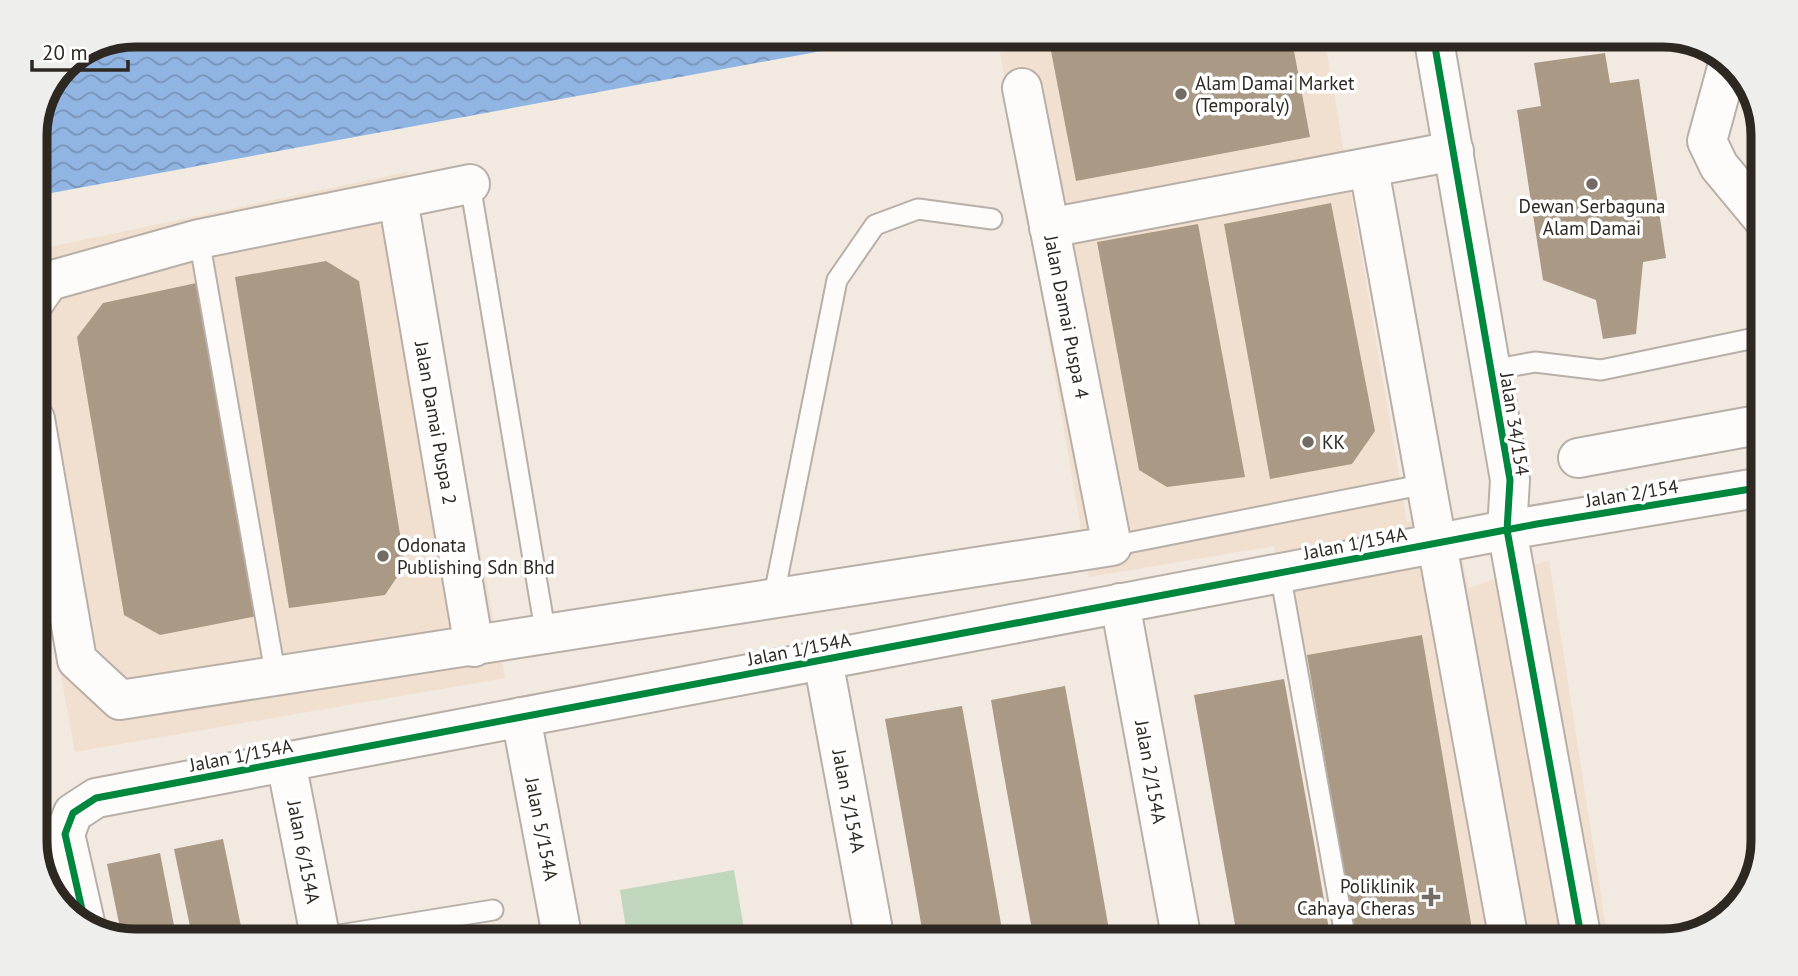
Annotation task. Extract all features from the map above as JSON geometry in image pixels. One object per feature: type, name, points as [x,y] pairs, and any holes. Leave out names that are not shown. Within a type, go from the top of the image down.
[{"type":"street","name":"Jalan 34/154","points":[[1435,47],[1510,480],[1507,530],[1580,929]]},
{"type":"street","points":[[1725,73],[1707,141],[1719,166],[1751,205]]},
{"type":"street","name":"Jalan Damai Puspa 4","points":[[1022,88],[1112,546]]},
{"type":"street","points":[[1049,228],[1454,151]]},
{"type":"street","points":[[1369,169],[1507,929]]},
{"type":"street","points":[[47,284],[199,239],[470,184]]},
{"type":"street","name":"Jalan Damai Puspa 2","points":[[398,199],[474,647]]},
{"type":"street","points":[[1578,458],[1751,426]]},
{"type":"street","points":[[47,488],[77,660],[120,700],[276,678],[1112,546]]},
{"type":"street","name":"Jalan 2/154","points":[[1507,530],[1751,489]]},
{"type":"street","name":"Jalan 1/154A","points":[[82,911],[65,834],[72,813],[96,798],[1507,530]]},
{"type":"street","name":"Jalan 2/154A","points":[[1120,604],[1180,929]]},
{"type":"street","name":"Jalan 3/154A","points":[[823,660],[873,929]]},
{"type":"street","name":"Jalan 5/154A","points":[[521,717],[561,929]]},
{"type":"street","name":"Jalan 6/154A","points":[[286,762],[319,929]]},
{"type":"lane","points":[[470,184],[546,636]]},
{"type":"lane","points":[[773,600],[837,280],[875,225],[918,209],[992,219]]},
{"type":"lane","points":[[199,239],[276,678]]},
{"type":"lane","points":[[1491,370],[1535,362],[1601,370],[1750,340]]},
{"type":"lane","points":[[1112,546],[1426,484]]},
{"type":"lane","points":[[1280,573],[1344,929]]},
{"type":"lane","points":[[381,929],[494,910]]},
{"type":"shaded area","points":[[1030,47],[1326,47],[1407,522],[1452,514],[1469,588],[1549,560],[1606,929],[1341,929],[1274,546],[1089,577],[1000,52]]},
{"type":"shaded area","points":[[407,172],[505,678],[75,752],[47,600],[47,247]]},
{"type":"green space","points":[[734,870],[744,929],[626,929],[620,890]]},
{"type":"water","points":[[843,47],[47,194],[47,130],[54,102],[62,86],[86,62],[118,49]]},
{"type":"building","name":"Alam Damai Market (Temporaly)","points":[[1073,47],[1293,47],[1310,137],[1076,181],[1051,51]]},
{"type":"building","name":"Dewan Serbaguna Alam Damai","points":[[1605,53],[1610,83],[1639,79],[1666,258],[1643,262],[1636,334],[1603,339],[1596,300],[1543,280],[1517,110],[1541,106],[1534,63]]},
{"type":"building","points":[[1331,203],[1375,431],[1352,464],[1270,479],[1224,224]]},
{"type":"building","points":[[1198,224],[1245,477],[1167,487],[1139,470],[1097,242]]},
{"type":"building","points":[[326,261],[359,281],[405,565],[385,595],[289,608],[235,277]]},
{"type":"building","points":[[201,282],[257,616],[160,635],[124,615],[77,337],[103,303]]},
{"type":"building","points":[[1422,635],[1472,929],[1354,929],[1307,655]]},
{"type":"building","points":[[1284,679],[1329,929],[1236,929],[1194,695]]},
{"type":"building","points":[[1065,686],[1109,929],[1032,929],[991,700]]},
{"type":"building","points":[[962,706],[1002,929],[922,929],[885,719]]},
{"type":"building","points":[[223,839],[242,929],[191,929],[174,849]]},
{"type":"building","points":[[160,853],[175,929],[120,927],[107,864]]},
{"type":"cycle path","points":[[1435,47],[1510,480],[1507,530],[1580,929]]},
{"type":"cycle path","points":[[82,911],[65,834],[73,813],[96,798],[1537,524],[1751,489]]},
{"type":"place","name":"Alam Damai Market (Temporaly)","points":[[1181,94]]},
{"type":"place","name":"Dewan Serbaguna Alam Damai","points":[[1592,184]]},
{"type":"place","name":"KK","points":[[1308,442]]},
{"type":"place","name":"Odonata Publishing Sdn Bhd","points":[[383,556]]},
{"type":"place","name":"Poliklinik Cahaya Cheras","points":[[1431,897]]}]
